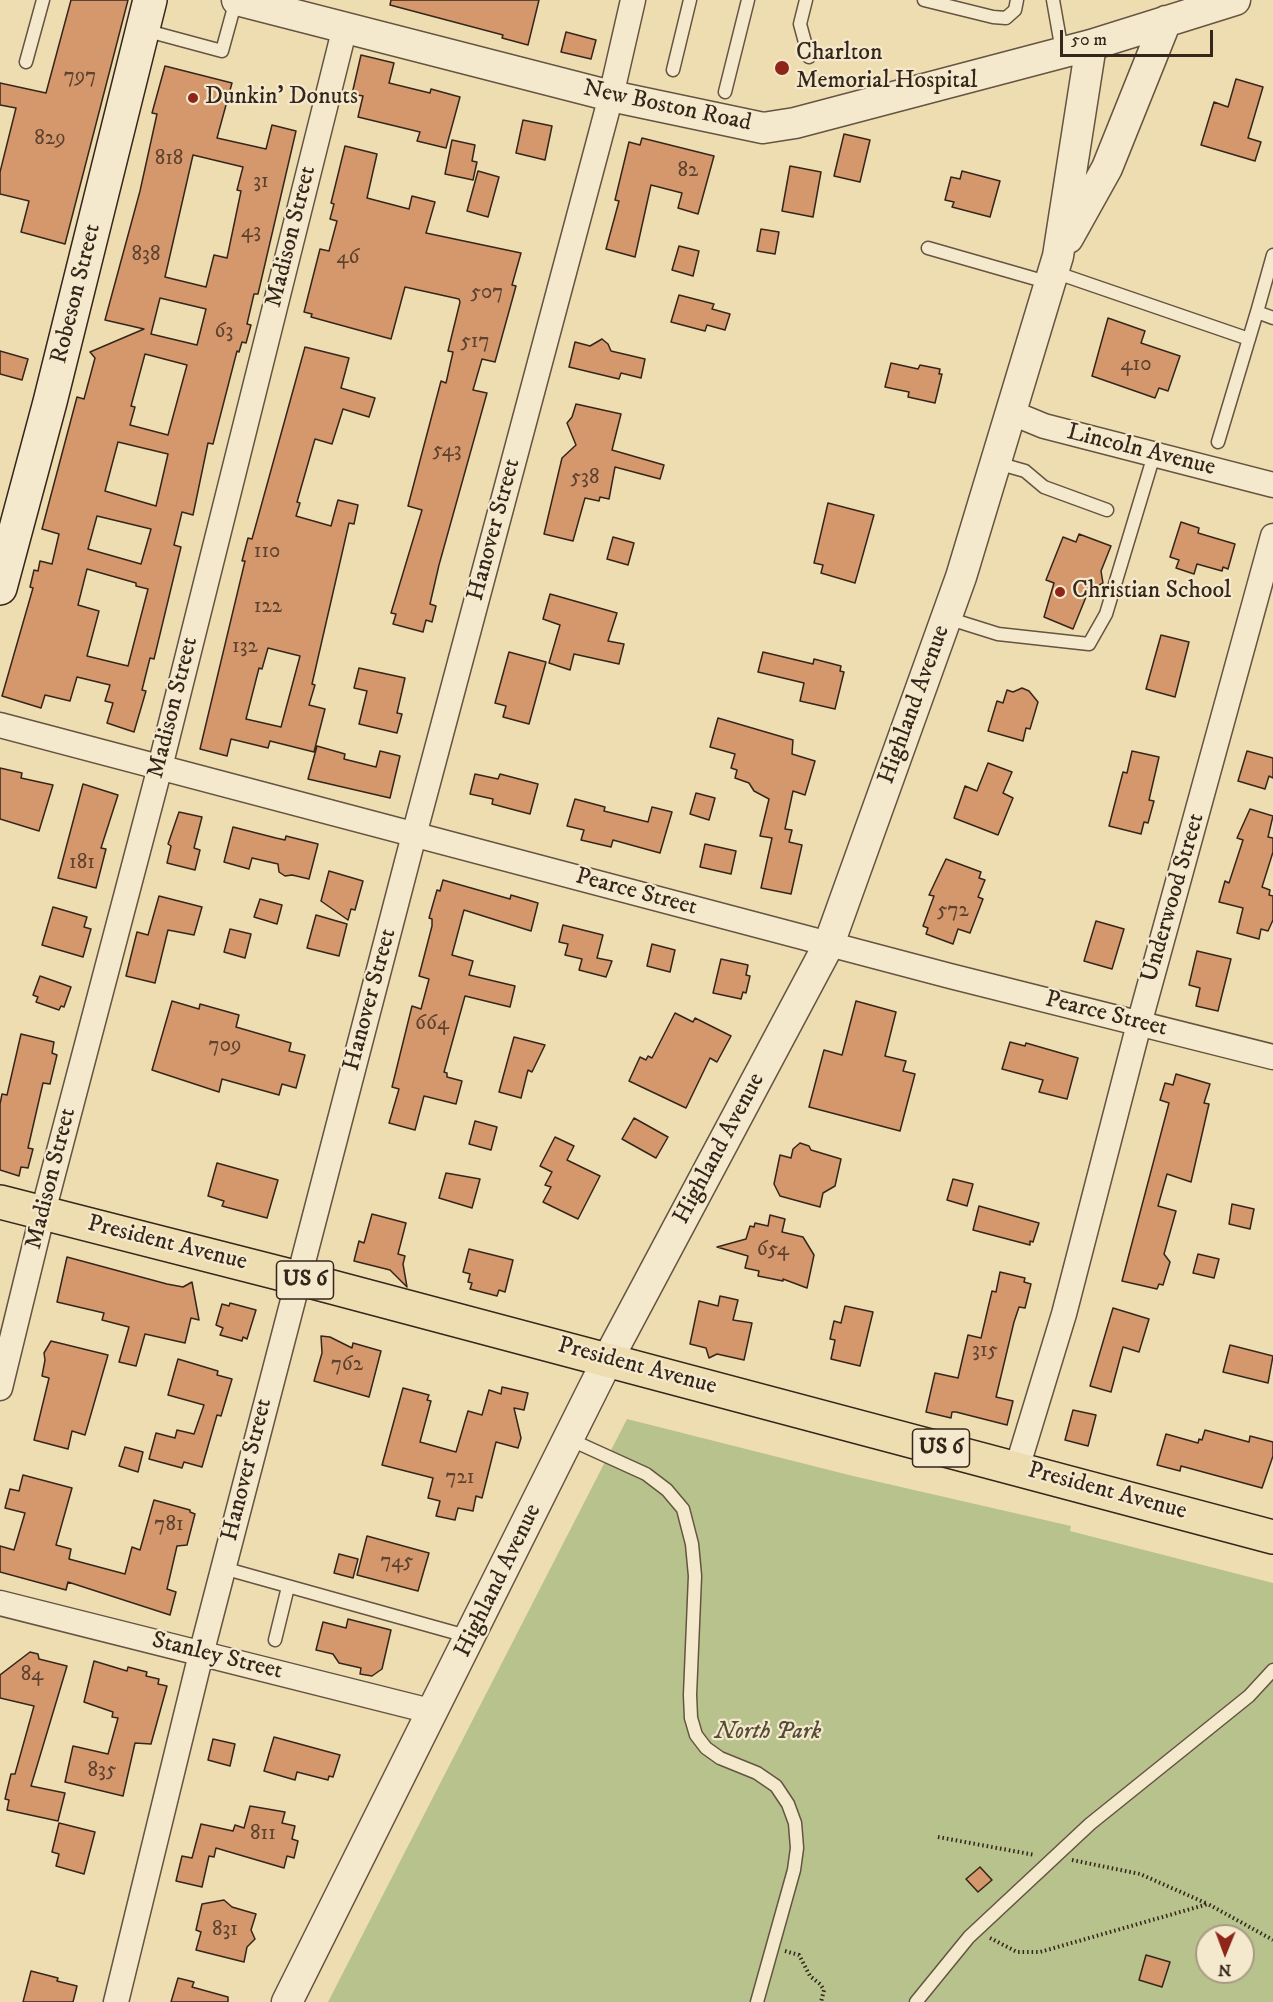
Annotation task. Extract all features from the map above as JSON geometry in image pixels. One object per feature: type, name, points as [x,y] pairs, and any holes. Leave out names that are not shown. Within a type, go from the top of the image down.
[{"type":"main road","name":"Robeson Street","points":[[0,588],[53,390],[146,15]]},
{"type":"main road","name":"President Avenue","points":[[0,1202],[608,1359],[1273,1537]]},
{"type":"street","name":"New Boston Road","points":[[236,0],[611,96],[763,128],[795,123],[1077,48],[1166,21]]},
{"type":"street","name":"Hanover Street","points":[[116,2002],[201,1653],[414,835],[611,96],[633,0]]},
{"type":"street","points":[[1166,21],[1235,0]]},
{"type":"street","name":"Highland Avenue","points":[[287,2002],[434,1712],[608,1359],[829,944],[946,618],[1054,270],[1107,168],[1166,21]]},
{"type":"street","name":"Madison Street","points":[[0,1388],[43,1212],[160,767],[345,27]]},
{"type":"street","name":"Highland Avenue","points":[[1054,270],[1077,48]]},
{"type":"street","name":"Lincoln Avenue","points":[[1010,412],[1044,426],[1273,485]]},
{"type":"street","name":"Underwood Street","points":[[1017,1468],[1064,1314],[1139,1024],[1273,536]]},
{"type":"street","name":"Pearce Street","points":[[0,725],[829,944],[1273,1057]]},
{"type":"street","name":"Stanley Street","points":[[0,1603],[434,1712]]},
{"type":"lane","points":[[26,62],[44,0]]},
{"type":"lane","points":[[146,15],[222,51],[236,0]]},
{"type":"lane","points":[[673,70],[690,0]]},
{"type":"lane","points":[[725,92],[748,0]]},
{"type":"lane","points":[[806,0],[800,24],[808,57]]},
{"type":"lane","points":[[924,0],[993,17],[1006,18],[1015,10],[1017,0]]},
{"type":"lane","points":[[1053,0],[1077,48]]},
{"type":"lane","points":[[928,248],[1054,270],[1249,339]]},
{"type":"lane","points":[[1218,442],[1273,255]]},
{"type":"lane","points":[[1257,312],[1273,318]]},
{"type":"lane","points":[[946,618],[998,634],[1089,644],[1106,615],[1154,454]]},
{"type":"lane","points":[[995,463],[1025,471],[1044,487],[1107,510]]},
{"type":"lane","points":[[569,1439],[646,1474],[667,1490],[683,1509],[692,1544],[695,1576],[690,1695],[691,1718],[696,1736],[706,1748],[720,1758],[757,1773],[776,1786],[788,1804],[795,1823],[797,1848],[794,1870],[757,2002]]},
{"type":"lane","points":[[223,1568],[471,1637]]},
{"type":"lane","points":[[275,1640],[288,1587]]},
{"type":"lane","points":[[916,2002],[977,1929],[1054,1857],[1090,1824],[1249,1696],[1273,1670]]},
{"type":"path","points":[[938,1837],[1140,1874],[1209,1904],[1272,1938]]},
{"type":"path","points":[[977,1929],[1017,1952],[1040,1952],[1209,1904]]},
{"type":"path","points":[[773,1948],[799,1955],[810,1976],[824,1990],[821,2002]]},
{"type":"green space","name":"North Park","points":[[627,1419],[853,1476],[1071,1526],[1070,1531],[1273,1583],[1273,2002],[328,2002]]},
{"type":"building","points":[[71,0],[128,0],[65,244],[21,232],[29,201],[0,194],[0,172],[16,108],[0,105],[0,83],[46,93]]},
{"type":"building","points":[[391,0],[539,0],[528,45],[502,38],[503,35],[390,5]]},
{"type":"building","points":[[566,32],[596,40],[591,59],[561,52]]},
{"type":"building","points":[[361,55],[394,63],[389,83],[430,93],[431,89],[460,97],[446,148],[417,141],[420,132],[358,117],[363,96],[352,94]]},
{"type":"building","points":[[165,66],[232,83],[217,138],[266,149],[272,125],[296,131],[258,294],[254,294],[247,324],[251,325],[246,343],[242,342],[239,352],[237,351],[213,444],[208,443],[193,515],[182,512],[174,545],[181,547],[154,659],[150,658],[142,690],[146,691],[134,732],[107,723],[113,703],[105,701],[110,685],[77,677],[70,701],[45,695],[41,708],[2,696],[33,588],[30,587],[34,570],[38,571],[40,561],[52,564],[59,534],[42,529],[77,397],[84,399],[95,358],[90,352],[144,329],[105,320],[140,191],[157,114],[152,113]],"holes":[[[193,155],[243,167],[237,190],[241,191],[227,258],[214,255],[206,287],[165,277]],[[160,298],[206,309],[197,345],[151,334]],[[145,354],[187,365],[168,435],[130,425],[135,407],[131,406]],[[118,442],[168,454],[156,506],[105,491]],[[97,516],[151,529],[141,564],[88,549]],[[87,569],[136,583],[136,586],[148,589],[128,666],[87,656],[99,611],[78,605]]]},
{"type":"building","points":[[1236,79],[1263,87],[1248,138],[1261,142],[1255,161],[1201,145],[1214,102],[1228,107]]},
{"type":"building","points":[[523,120],[552,126],[545,160],[516,153]]},
{"type":"building","points":[[844,134],[870,140],[860,182],[834,176]]},
{"type":"building","points":[[642,138],[714,156],[698,214],[678,208],[682,193],[651,185],[635,257],[606,249],[619,201],[615,200],[629,142],[640,145]]},
{"type":"building","points":[[452,140],[475,145],[472,161],[477,162],[473,180],[445,174]]},
{"type":"building","points":[[345,146],[377,154],[367,198],[409,209],[412,196],[435,202],[426,233],[521,253],[512,285],[516,286],[495,362],[482,359],[473,390],[487,393],[439,565],[430,604],[436,606],[432,622],[426,620],[423,632],[393,624],[396,614],[391,613],[422,510],[408,506],[441,381],[446,383],[453,352],[448,351],[460,302],[459,299],[405,287],[391,339],[311,317],[312,314],[304,312],[320,249],[329,251],[337,221],[330,219],[334,204],[331,203]]},
{"type":"building","points":[[790,166],[821,172],[813,217],[782,211]]},
{"type":"building","points":[[478,171],[499,177],[488,217],[467,211]]},
{"type":"building","points":[[962,171],[1000,181],[990,217],[952,207],[954,202],[945,200],[951,177],[960,179]]},
{"type":"building","points":[[761,229],[779,232],[775,254],[757,251]]},
{"type":"building","points":[[679,246],[699,251],[693,276],[672,270]]},
{"type":"building","points":[[679,295],[714,304],[712,309],[730,314],[725,330],[707,325],[705,331],[671,322]]},
{"type":"building","points":[[1108,318],[1145,331],[1141,343],[1180,356],[1168,391],[1159,388],[1155,398],[1092,376]]},
{"type":"building","points":[[602,339],[611,351],[645,359],[641,378],[621,373],[619,379],[569,367],[575,342],[590,346]]},
{"type":"building","points":[[305,347],[349,358],[341,388],[375,398],[369,417],[343,409],[332,444],[315,439],[297,502],[300,503],[296,516],[331,526],[338,500],[358,505],[354,524],[349,523],[312,684],[315,685],[309,705],[325,709],[314,752],[270,741],[268,748],[231,739],[227,756],[200,749],[245,561],[242,561],[248,538],[252,539]],"holes":[[[268,648],[300,656],[281,727],[246,719],[259,668],[262,669]]]},
{"type":"building","points":[[0,351],[28,359],[22,380],[0,374]]},
{"type":"building","points":[[891,363],[918,369],[920,365],[940,369],[939,374],[942,374],[935,403],[908,397],[909,392],[885,387]]},
{"type":"building","points":[[576,404],[621,414],[612,450],[664,465],[660,479],[615,467],[609,499],[600,497],[599,501],[585,498],[573,541],[544,534],[562,458],[576,445],[567,423],[572,417]]},
{"type":"building","points":[[828,503],[874,515],[855,583],[821,573],[823,565],[814,563]]},
{"type":"building","points":[[1181,522],[1199,528],[1198,533],[1235,544],[1228,569],[1223,567],[1222,571],[1197,564],[1194,574],[1176,568],[1179,560],[1170,557]]},
{"type":"building","points":[[1079,534],[1111,546],[1101,571],[1103,583],[1088,592],[1073,629],[1044,617],[1054,583],[1046,580],[1063,537],[1076,542]]},
{"type":"building","points":[[613,537],[634,543],[628,565],[607,559]]},
{"type":"building","points":[[550,594],[617,613],[608,641],[624,644],[619,664],[574,654],[570,670],[549,663],[560,625],[543,619]]},
{"type":"building","points":[[1161,635],[1189,642],[1175,697],[1146,689]]},
{"type":"building","points":[[509,652],[546,662],[529,724],[503,717],[506,706],[495,703]]},
{"type":"building","points":[[763,652],[813,664],[814,659],[841,666],[840,671],[844,672],[835,709],[800,701],[804,683],[758,672]]},
{"type":"building","points":[[359,668],[405,678],[397,713],[402,714],[397,733],[359,724],[367,691],[354,688]]},
{"type":"building","points":[[1022,688],[1029,691],[1038,702],[1030,729],[1026,728],[1023,741],[988,731],[997,701],[1003,703],[1007,690],[1013,692]]},
{"type":"building","points":[[718,718],[793,740],[792,754],[815,761],[805,795],[793,791],[785,829],[792,830],[789,842],[802,845],[791,894],[761,888],[772,838],[760,836],[769,799],[754,791],[749,783],[735,778],[737,770],[731,768],[735,754],[710,747]]},
{"type":"building","points":[[317,746],[345,754],[344,759],[376,767],[380,751],[400,756],[390,798],[308,779]]},
{"type":"building","points":[[1132,751],[1159,757],[1149,800],[1154,801],[1148,823],[1144,822],[1141,834],[1109,826],[1123,772],[1127,773]]},
{"type":"building","points":[[1247,751],[1273,758],[1273,778],[1269,776],[1265,789],[1238,781]]},
{"type":"building","points":[[988,763],[1012,772],[1003,793],[1013,798],[998,835],[954,818],[965,786],[977,791]]},
{"type":"building","points":[[0,768],[22,773],[21,778],[53,785],[39,831],[0,819]]},
{"type":"building","points":[[475,774],[498,779],[500,774],[538,784],[530,814],[492,804],[493,799],[470,794]]},
{"type":"building","points":[[83,784],[118,795],[101,848],[106,849],[96,888],[58,878]]},
{"type":"building","points":[[696,793],[715,798],[709,820],[690,814]]},
{"type":"building","points":[[575,799],[605,807],[604,811],[648,822],[652,807],[672,812],[660,853],[613,840],[611,847],[581,840],[584,830],[567,826]]},
{"type":"building","points":[[1250,809],[1273,816],[1268,837],[1273,838],[1273,852],[1262,887],[1270,890],[1269,895],[1273,896],[1273,920],[1268,931],[1261,929],[1259,939],[1237,933],[1243,908],[1219,902],[1225,881],[1229,883],[1243,840],[1237,838]]},
{"type":"building","points":[[179,812],[202,817],[194,848],[200,850],[195,870],[167,863],[171,846],[168,844]]},
{"type":"building","points":[[233,827],[285,840],[286,836],[318,844],[309,879],[292,875],[285,876],[279,872],[278,864],[252,858],[249,869],[224,862]]},
{"type":"building","points":[[705,844],[736,851],[731,874],[700,867]]},
{"type":"building","points":[[946,859],[981,872],[979,878],[985,880],[978,897],[983,899],[970,933],[958,929],[953,944],[926,934],[928,928],[923,926],[934,896],[929,895]]},
{"type":"building","points":[[329,871],[363,881],[355,910],[351,909],[348,920],[321,901]]},
{"type":"building","points":[[443,880],[510,899],[511,895],[538,903],[531,931],[464,910],[452,955],[473,961],[469,975],[515,986],[510,1007],[465,996],[444,1072],[447,1073],[447,1077],[462,1081],[456,1104],[424,1096],[415,1130],[389,1123],[399,1089],[392,1087],[412,1006],[421,1009],[429,979],[419,976],[432,926],[432,919],[429,918],[437,890],[440,891]]},
{"type":"building","points":[[159,896],[202,907],[194,935],[168,930],[155,983],[126,976],[137,932],[148,935]]},
{"type":"building","points":[[260,899],[282,905],[277,924],[254,917]]},
{"type":"building","points":[[53,907],[87,917],[84,927],[91,929],[83,957],[42,945]]},
{"type":"building","points":[[316,915],[347,924],[339,956],[307,948]]},
{"type":"building","points":[[1096,921],[1124,929],[1112,969],[1084,961]]},
{"type":"building","points":[[563,925],[603,935],[597,958],[612,961],[606,977],[579,970],[582,959],[565,955],[568,944],[559,942]]},
{"type":"building","points":[[230,929],[251,934],[245,958],[224,952]]},
{"type":"building","points":[[652,944],[675,950],[670,972],[647,966]]},
{"type":"building","points":[[1197,951],[1231,959],[1218,1011],[1196,1006],[1200,988],[1189,985]]},
{"type":"building","points":[[721,959],[748,965],[746,975],[750,976],[746,993],[743,992],[741,999],[713,993]]},
{"type":"building","points":[[40,976],[71,987],[64,1007],[61,1006],[59,1010],[36,1002],[38,997],[33,995]]},
{"type":"building","points":[[172,1001],[199,1009],[200,1004],[239,1015],[236,1027],[291,1043],[289,1051],[305,1055],[296,1088],[282,1084],[279,1095],[222,1079],[219,1092],[152,1070]]},
{"type":"building","points":[[856,1001],[896,1012],[885,1056],[906,1061],[903,1071],[915,1074],[900,1131],[809,1107],[824,1050],[842,1055]]},
{"type":"building","points":[[675,1013],[693,1022],[695,1018],[731,1036],[717,1062],[710,1058],[686,1108],[629,1081],[640,1057],[646,1060],[648,1056],[652,1058]]},
{"type":"building","points":[[21,1034],[54,1042],[52,1053],[57,1055],[50,1084],[43,1083],[28,1148],[33,1149],[28,1168],[21,1167],[19,1176],[0,1170],[0,1104],[2,1094],[7,1095]]},
{"type":"building","points":[[514,1037],[545,1045],[532,1072],[528,1070],[521,1098],[499,1092]]},
{"type":"building","points":[[1010,1042],[1025,1046],[1026,1043],[1078,1058],[1067,1099],[1039,1092],[1043,1080],[1002,1069]]},
{"type":"building","points":[[1176,1074],[1210,1084],[1204,1103],[1209,1104],[1191,1182],[1167,1174],[1158,1206],[1176,1211],[1164,1254],[1170,1262],[1163,1285],[1159,1284],[1157,1289],[1122,1281],[1169,1103],[1160,1100],[1165,1083],[1173,1085]]},
{"type":"building","points":[[634,1118],[668,1137],[656,1158],[622,1139]]},
{"type":"building","points":[[475,1121],[497,1127],[491,1150],[469,1144]]},
{"type":"building","points":[[555,1137],[574,1146],[567,1160],[600,1176],[578,1219],[543,1202],[551,1187],[545,1185],[552,1172],[540,1166]]},
{"type":"building","points":[[800,1143],[809,1146],[811,1150],[841,1159],[835,1186],[823,1193],[820,1207],[780,1196],[774,1184],[780,1155],[791,1158],[793,1149]]},
{"type":"building","points":[[217,1163],[278,1180],[267,1218],[222,1206],[224,1201],[208,1196]]},
{"type":"building","points":[[446,1173],[480,1179],[472,1208],[439,1198]]},
{"type":"building","points":[[953,1179],[973,1184],[967,1206],[947,1200]]},
{"type":"building","points":[[1232,1204],[1254,1209],[1250,1229],[1229,1224]]},
{"type":"building","points":[[979,1206],[1039,1223],[1033,1242],[1030,1241],[1030,1245],[973,1230]]},
{"type":"building","points":[[372,1214],[406,1223],[398,1254],[405,1256],[403,1264],[407,1287],[390,1270],[354,1261],[359,1241],[364,1243]]},
{"type":"building","points":[[770,1215],[785,1219],[782,1232],[803,1237],[814,1255],[807,1288],[783,1279],[783,1281],[758,1276],[759,1271],[745,1268],[748,1256],[717,1247],[746,1239],[750,1226],[754,1227],[755,1223],[768,1226]]},
{"type":"building","points":[[469,1249],[513,1260],[505,1292],[499,1290],[497,1296],[470,1289],[472,1283],[468,1282],[470,1274],[463,1272]]},
{"type":"building","points":[[1198,1254],[1219,1259],[1214,1278],[1193,1273]]},
{"type":"building","points":[[67,1257],[167,1284],[183,1287],[192,1282],[199,1320],[191,1318],[185,1343],[145,1334],[136,1366],[119,1362],[129,1327],[102,1320],[104,1313],[57,1302]]},
{"type":"building","points":[[1000,1272],[1025,1278],[1024,1282],[1031,1284],[1025,1308],[1019,1307],[1014,1322],[996,1397],[1013,1401],[1007,1425],[956,1412],[952,1412],[951,1418],[926,1412],[935,1373],[958,1378],[968,1335],[981,1338],[992,1291],[996,1292]]},
{"type":"building","points":[[720,1296],[738,1300],[733,1320],[752,1323],[744,1360],[717,1354],[709,1358],[706,1348],[690,1344],[699,1301],[718,1306]]},
{"type":"building","points":[[230,1303],[256,1310],[247,1339],[243,1337],[242,1341],[220,1335],[223,1328],[216,1325],[222,1304],[229,1306]]},
{"type":"building","points":[[845,1306],[873,1312],[860,1366],[831,1359],[835,1340],[830,1339],[834,1321],[841,1323]]},
{"type":"building","points":[[1113,1308],[1149,1319],[1139,1352],[1123,1347],[1111,1392],[1090,1386]]},
{"type":"building","points":[[321,1336],[330,1337],[352,1348],[353,1343],[381,1351],[369,1397],[314,1381],[322,1353]]},
{"type":"building","points":[[51,1341],[108,1355],[85,1435],[72,1431],[68,1449],[34,1440],[49,1378],[42,1376],[44,1353]]},
{"type":"building","points":[[1230,1345],[1273,1356],[1268,1383],[1223,1372]]},
{"type":"building","points":[[178,1359],[218,1371],[217,1375],[232,1379],[221,1416],[217,1415],[202,1467],[184,1462],[182,1468],[149,1459],[156,1433],[175,1438],[177,1430],[194,1434],[204,1405],[168,1395]]},
{"type":"building","points":[[502,1387],[528,1393],[524,1410],[514,1408],[521,1438],[518,1448],[496,1442],[482,1498],[476,1496],[473,1511],[458,1508],[455,1520],[436,1516],[440,1501],[428,1498],[433,1478],[382,1465],[403,1388],[429,1395],[427,1400],[431,1401],[420,1442],[456,1452],[468,1411],[482,1415],[489,1390],[501,1394]]},
{"type":"building","points":[[1073,1410],[1096,1415],[1088,1446],[1065,1440]]},
{"type":"building","points":[[1205,1430],[1249,1442],[1250,1436],[1273,1442],[1273,1456],[1262,1488],[1181,1466],[1180,1471],[1157,1465],[1166,1434],[1198,1443],[1199,1439],[1202,1440]]},
{"type":"building","points":[[125,1447],[143,1452],[138,1472],[119,1466]]},
{"type":"building","points":[[23,1475],[72,1488],[56,1545],[71,1549],[69,1559],[125,1574],[132,1547],[140,1550],[154,1500],[190,1510],[195,1514],[187,1545],[177,1546],[167,1589],[176,1592],[170,1615],[68,1582],[66,1590],[0,1572],[0,1546],[14,1550],[25,1513],[5,1508],[10,1489],[19,1491]]},
{"type":"building","points":[[367,1536],[429,1553],[418,1591],[357,1575]]},
{"type":"building","points":[[339,1554],[358,1559],[353,1578],[334,1573]]},
{"type":"building","points":[[348,1619],[391,1630],[382,1669],[372,1676],[360,1674],[361,1668],[339,1663],[333,1654],[316,1650],[323,1622],[346,1628]]},
{"type":"building","points":[[30,1652],[38,1654],[39,1659],[67,1666],[31,1786],[65,1793],[58,1821],[7,1810],[9,1800],[5,1799],[11,1774],[15,1774],[34,1706],[0,1698],[0,1675]]},
{"type":"building","points":[[94,1661],[127,1671],[128,1667],[147,1672],[146,1676],[159,1679],[158,1684],[167,1686],[151,1744],[135,1743],[123,1796],[65,1782],[73,1746],[108,1754],[118,1718],[112,1717],[113,1712],[84,1702]]},
{"type":"building","points":[[274,1737],[340,1755],[333,1777],[329,1776],[328,1780],[297,1772],[295,1780],[264,1771]]},
{"type":"building","points":[[213,1739],[235,1744],[230,1766],[208,1760]]},
{"type":"building","points":[[250,1806],[285,1812],[282,1823],[295,1826],[292,1839],[298,1841],[294,1858],[287,1856],[284,1868],[216,1848],[214,1857],[209,1856],[202,1887],[176,1881],[182,1856],[192,1858],[201,1824],[233,1831],[235,1825],[244,1828]]},
{"type":"building","points":[[59,1823],[95,1832],[84,1874],[56,1866],[59,1854],[52,1852]]},
{"type":"building","points":[[980,1867],[992,1880],[978,1892],[966,1879]]},
{"type":"building","points":[[224,1900],[232,1907],[256,1914],[251,1930],[255,1939],[247,1947],[244,1962],[196,1950],[201,1932],[196,1930],[202,1904]]},
{"type":"building","points":[[1146,1955],[1170,1962],[1162,1987],[1139,1980]]},
{"type":"building","points":[[31,1971],[77,1986],[73,2002],[23,2002]]},
{"type":"building","points":[[178,1978],[194,1982],[192,1987],[228,1997],[228,2002],[171,2002]]},
{"type":"place","name":"Charlton Memorial Hospital","points":[[782,68]]},
{"type":"place","name":"Dunkin' Donuts","points":[[193,98]]},
{"type":"place","name":"Christian School","points":[[1060,592]]}]
